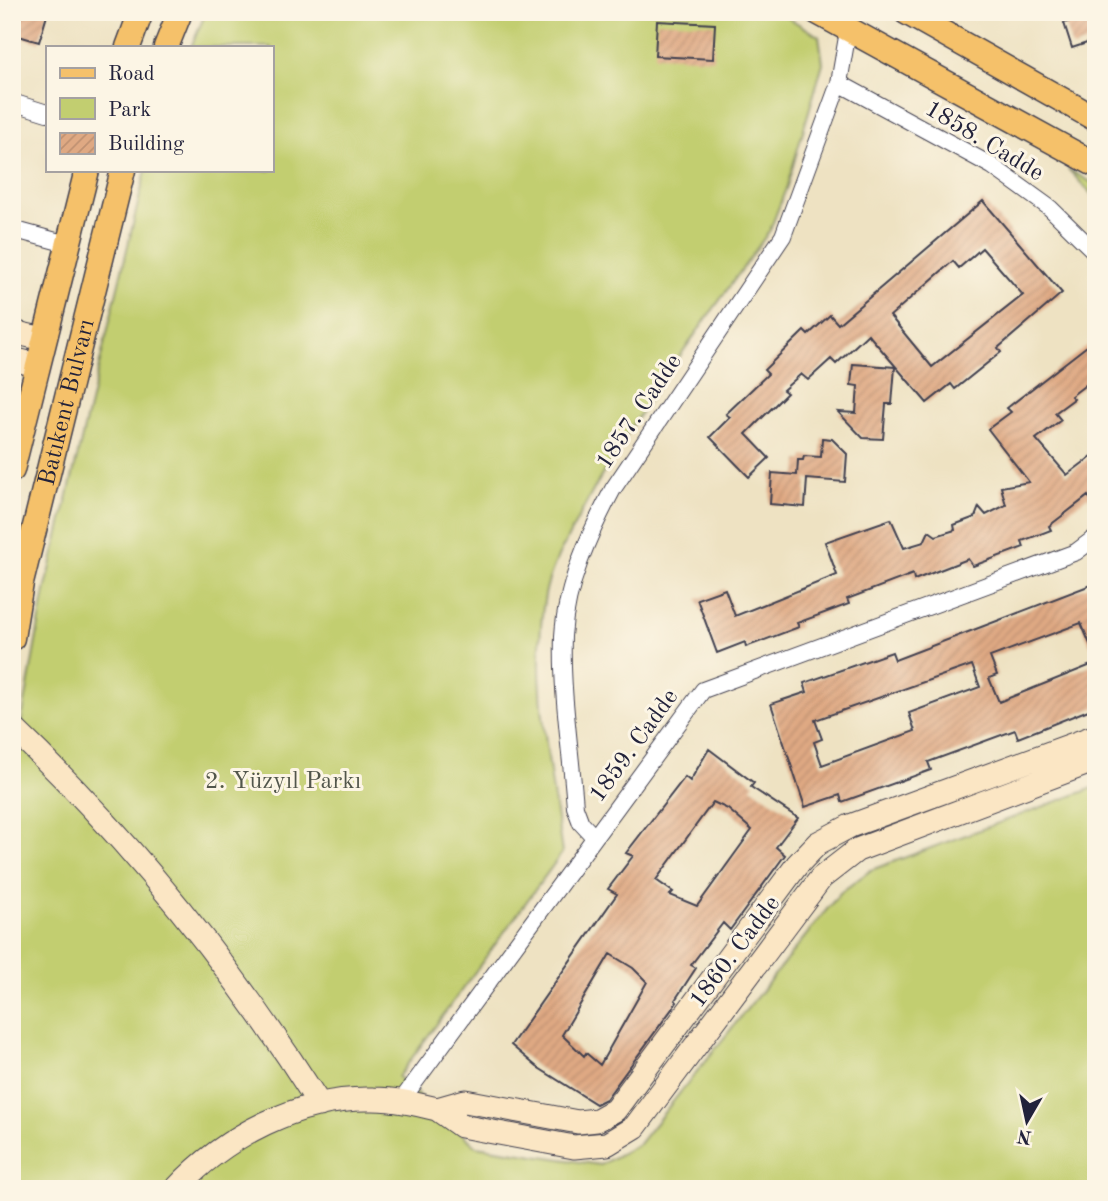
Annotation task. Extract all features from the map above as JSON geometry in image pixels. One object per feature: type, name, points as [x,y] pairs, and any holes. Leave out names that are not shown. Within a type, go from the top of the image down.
[{"type":"main road","points":[[128,46],[141,12]]},
{"type":"main road","points":[[166,46],[180,12]]},
{"type":"main road","points":[[817,12],[1096,165]]},
{"type":"main road","points":[[906,12],[1096,119]]},
{"type":"main road","name":"Batıkent Bulvarı","points":[[12,470],[86,172]]},
{"type":"main road","name":"Batıkent Bulvarı","points":[[12,638],[22,583],[123,172]]},
{"type":"street","name":"1857. Cadde","points":[[594,837],[581,823],[575,807],[565,684],[563,634],[574,582],[595,525],[613,489],[783,236],[839,83],[848,31]]},
{"type":"street","name":"1858. Cadde","points":[[839,83],[992,166],[1023,186],[1096,253]]},
{"type":"street","points":[[12,102],[46,113]]},
{"type":"street","points":[[12,229],[67,244]]},
{"type":"street","points":[[12,332],[44,339]]},
{"type":"street","points":[[12,359],[37,365]]},
{"type":"street","name":"1859. Cadde","points":[[401,1101],[703,690],[1076,552],[1096,537]]},
{"type":"street","points":[[12,727],[62,773],[158,879],[262,1016],[320,1105]]},
{"type":"street","name":"1860. Cadde","points":[[176,1189],[213,1154],[249,1131],[320,1105],[372,1098],[437,1108],[465,1101],[579,1122],[606,1116],[615,1110],[797,866],[818,843],[850,826],[1096,736]]},
{"type":"street","name":"1860. Cadde","points":[[437,1108],[461,1126],[574,1147],[598,1146],[619,1138],[635,1127],[821,878],[837,862],[857,850],[1096,760]]},
{"type":"green space","name":"2. Yüzyıl Parkı","points":[[206,12],[778,12],[819,36],[823,63],[787,186],[770,230],[669,371],[622,443],[564,545],[547,585],[541,626],[541,691],[562,853],[398,1077],[476,1146],[600,1165],[639,1144],[840,893],[871,870],[1096,787],[1096,1189],[12,1189],[12,776],[45,591],[146,172],[273,172],[273,46],[191,46]]},
{"type":"green space","points":[[1068,169],[1096,185],[1096,199]]},
{"type":"building","points":[[12,12],[48,12],[39,42],[12,34]]},
{"type":"building","points":[[1096,12],[1096,40],[1072,48],[1064,23]]},
{"type":"building","points":[[657,21],[715,24],[713,59],[655,56]]},
{"type":"building","points":[[983,201],[1062,293],[998,348],[1001,352],[955,389],[951,384],[927,403],[868,334],[836,364],[831,359],[808,380],[801,374],[783,390],[787,393],[746,434],[769,458],[749,477],[710,437],[730,417],[726,414],[768,374],[764,370],[804,331],[808,335],[830,315],[838,324]],"holes":[[[982,248],[1023,295],[932,367],[890,316],[953,261],[959,268]]]},
{"type":"building","points":[[1096,339],[1096,377],[1071,396],[1074,399],[1055,413],[1061,420],[1036,439],[1067,475],[1096,453],[1096,506],[1088,496],[1049,526],[1051,530],[1022,541],[1024,547],[973,566],[968,559],[914,580],[913,574],[847,599],[849,604],[797,623],[799,627],[746,647],[745,642],[717,653],[697,599],[725,589],[735,616],[837,575],[825,542],[891,519],[904,548],[924,542],[929,531],[936,536],[955,530],[954,525],[975,517],[979,507],[986,515],[1006,505],[1001,487],[1029,482],[988,429],[1011,412],[1007,408]]},
{"type":"building","points":[[853,364],[895,367],[892,404],[886,404],[883,439],[863,438],[838,412],[856,413],[858,386],[851,385]]},
{"type":"building","points":[[822,438],[832,439],[847,454],[845,482],[807,479],[805,507],[770,504],[772,473],[797,475],[798,460],[803,460],[804,456],[821,457]]},
{"type":"building","points":[[1096,583],[1096,658],[1081,623],[990,657],[997,675],[989,678],[999,702],[1096,663],[1096,707],[1018,738],[1015,730],[928,762],[931,770],[842,802],[840,795],[805,807],[771,704],[807,692],[804,683],[892,652],[895,660]],"holes":[[[972,665],[980,687],[909,713],[915,731],[822,765],[814,742],[822,739],[815,720]]]},
{"type":"building","points":[[709,749],[754,783],[751,787],[798,818],[776,847],[785,855],[730,930],[723,923],[691,965],[696,968],[675,1000],[677,1002],[606,1099],[596,1104],[537,1067],[511,1045],[617,894],[608,889],[633,856],[626,853],[685,777],[690,781]],"holes":[[[713,802],[728,809],[752,830],[697,906],[670,895],[673,892],[656,880]],[[610,954],[633,968],[647,982],[600,1065],[586,1053],[584,1056],[562,1035]]]}]
